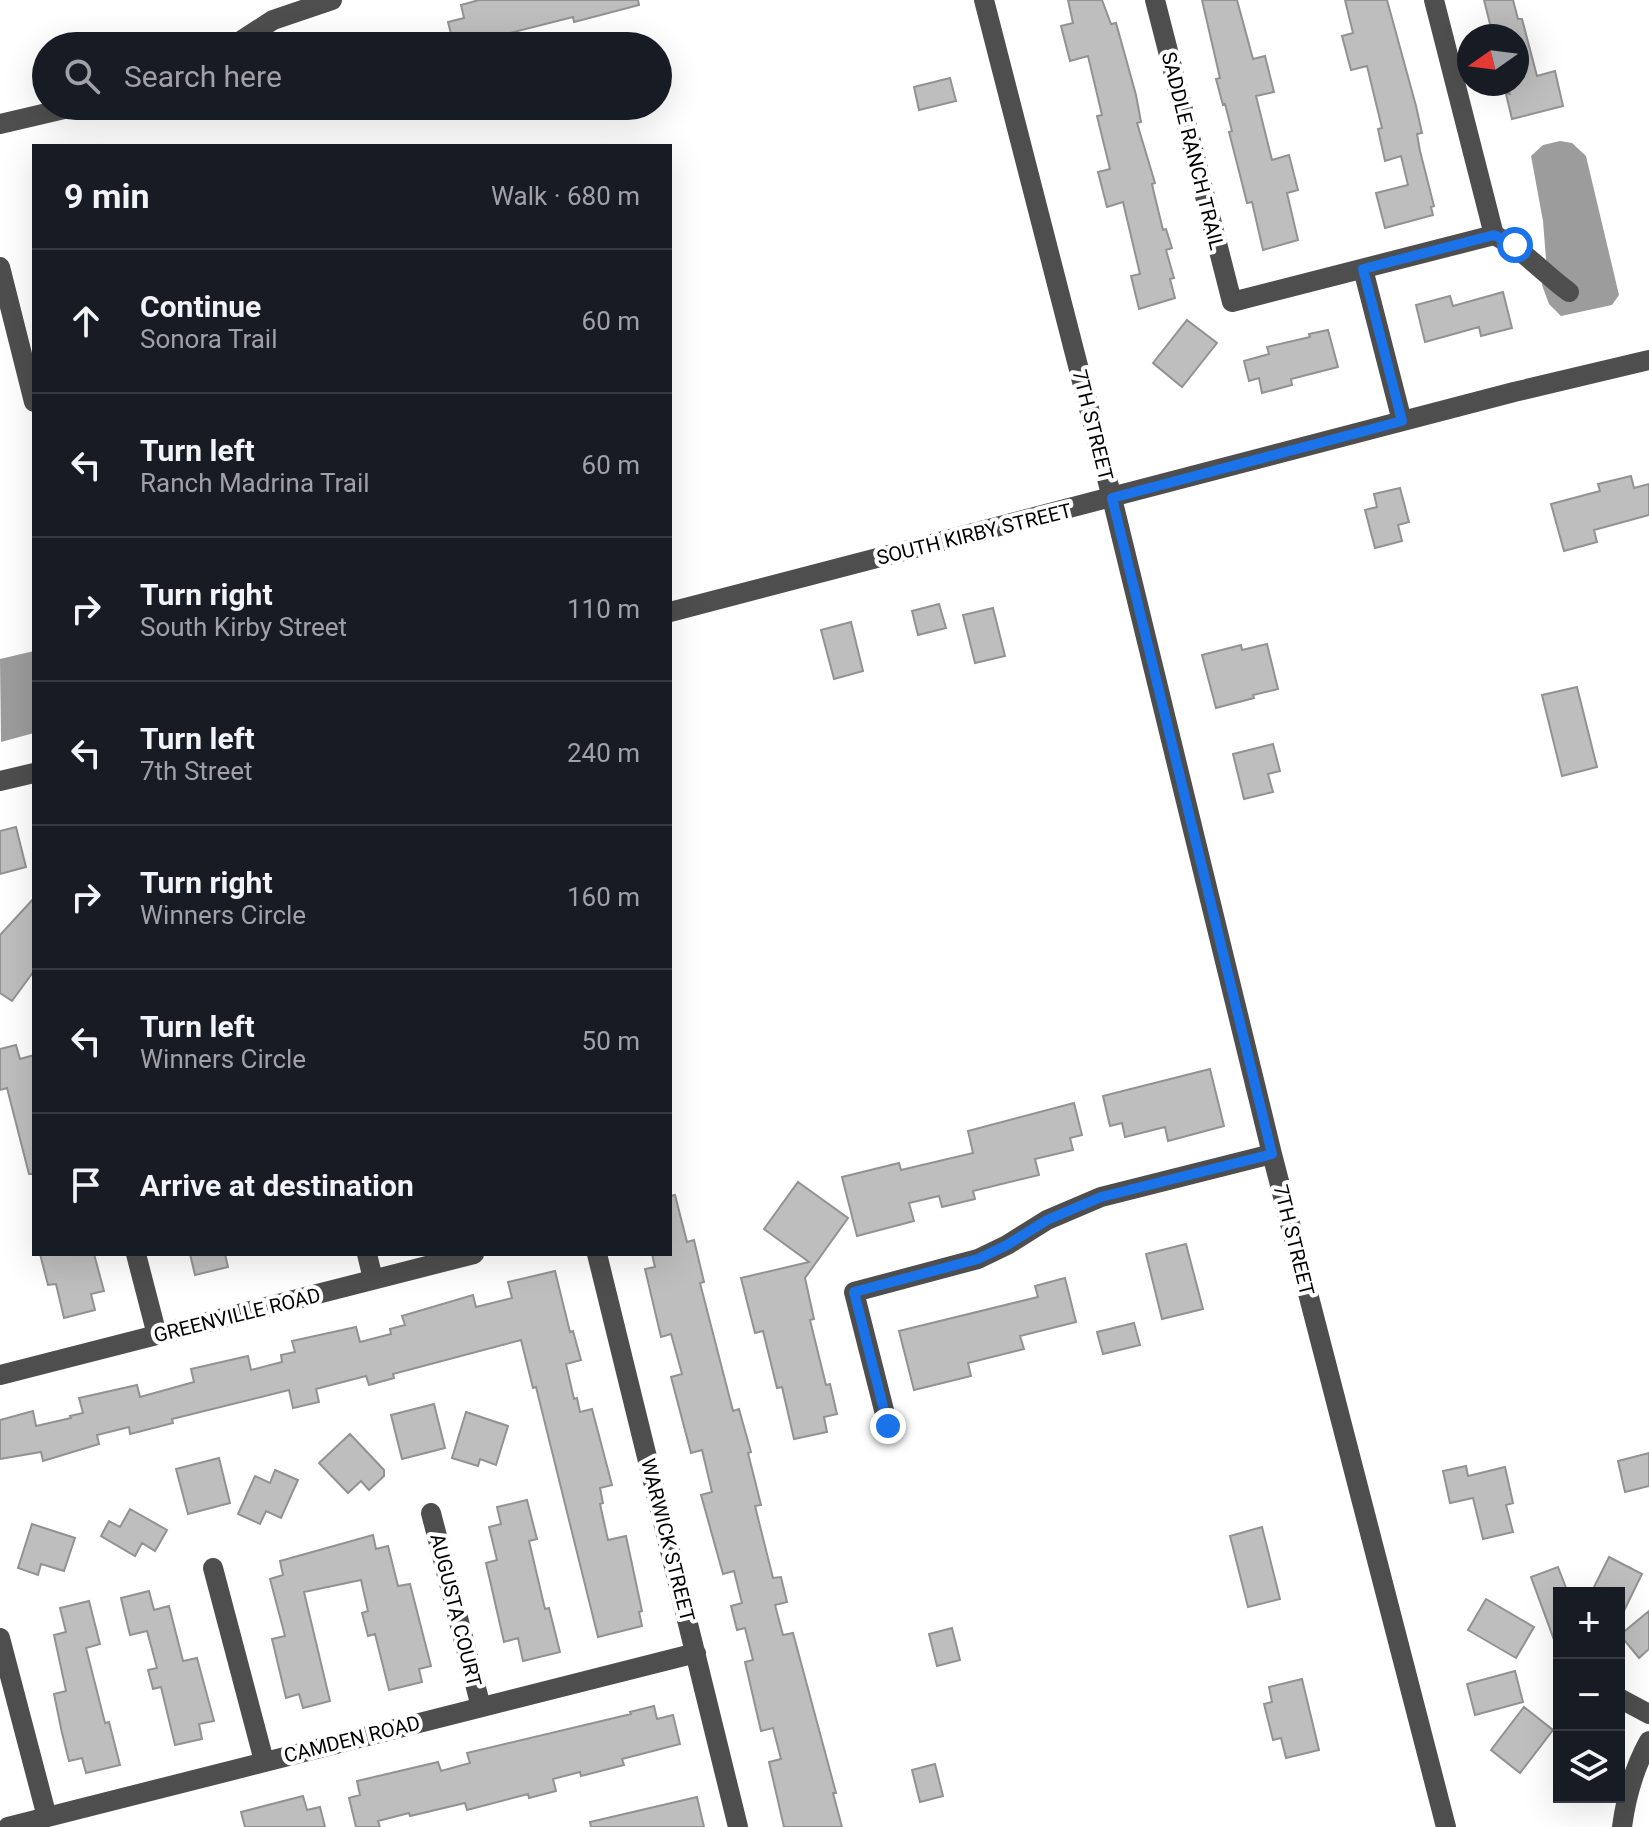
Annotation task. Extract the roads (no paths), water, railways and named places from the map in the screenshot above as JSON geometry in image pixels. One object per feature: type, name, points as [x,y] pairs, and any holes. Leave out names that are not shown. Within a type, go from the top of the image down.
[{"type":"street","points":[[255,32],[273,20],[332,0]]},
{"type":"street","name":"7TH STREET","points":[[984,0],[1112,498],[1272,1154],[1446,1827]]},
{"type":"street","name":"SADDLE RANCH TRAIL","points":[[1155,0],[1232,302],[1363,269]]},
{"type":"street","points":[[1434,0],[1494,235]]},
{"type":"street","points":[[0,124],[32,117]]},
{"type":"street","points":[[1402,421],[1363,269],[1494,235],[1515,245],[1533,264],[1569,292]]},
{"type":"street","points":[[0,267],[30,370]]},
{"type":"street","name":"SOUTH KIRBY STREET","points":[[672,611],[1402,421],[1649,360]]},
{"type":"street","points":[[0,781],[32,773]]},
{"type":"street","points":[[888,1426],[854,1292],[978,1259],[1047,1220],[1101,1197],[1272,1154]]},
{"type":"street","points":[[137,1256],[157,1335]]},
{"type":"street","points":[[367,1256],[373,1279]]},
{"type":"street","name":"GREENVILLE ROAD","points":[[0,1375],[466,1256]]},
{"type":"street","name":"WARWICK STREET","points":[[597,1256],[738,1827]]},
{"type":"street","name":"AUGUSTA COURT","points":[[431,1513],[481,1707]]},
{"type":"street","points":[[213,1568],[264,1761]]},
{"type":"street","points":[[0,1638],[47,1817]]},
{"type":"street","name":"CAMDEN ROAD","points":[[8,1827],[696,1653]]},
{"type":"street","points":[[1625,1701],[1649,1714]]},
{"type":"street","points":[[1622,1827],[1628,1794],[1639,1759],[1649,1741]]}]
